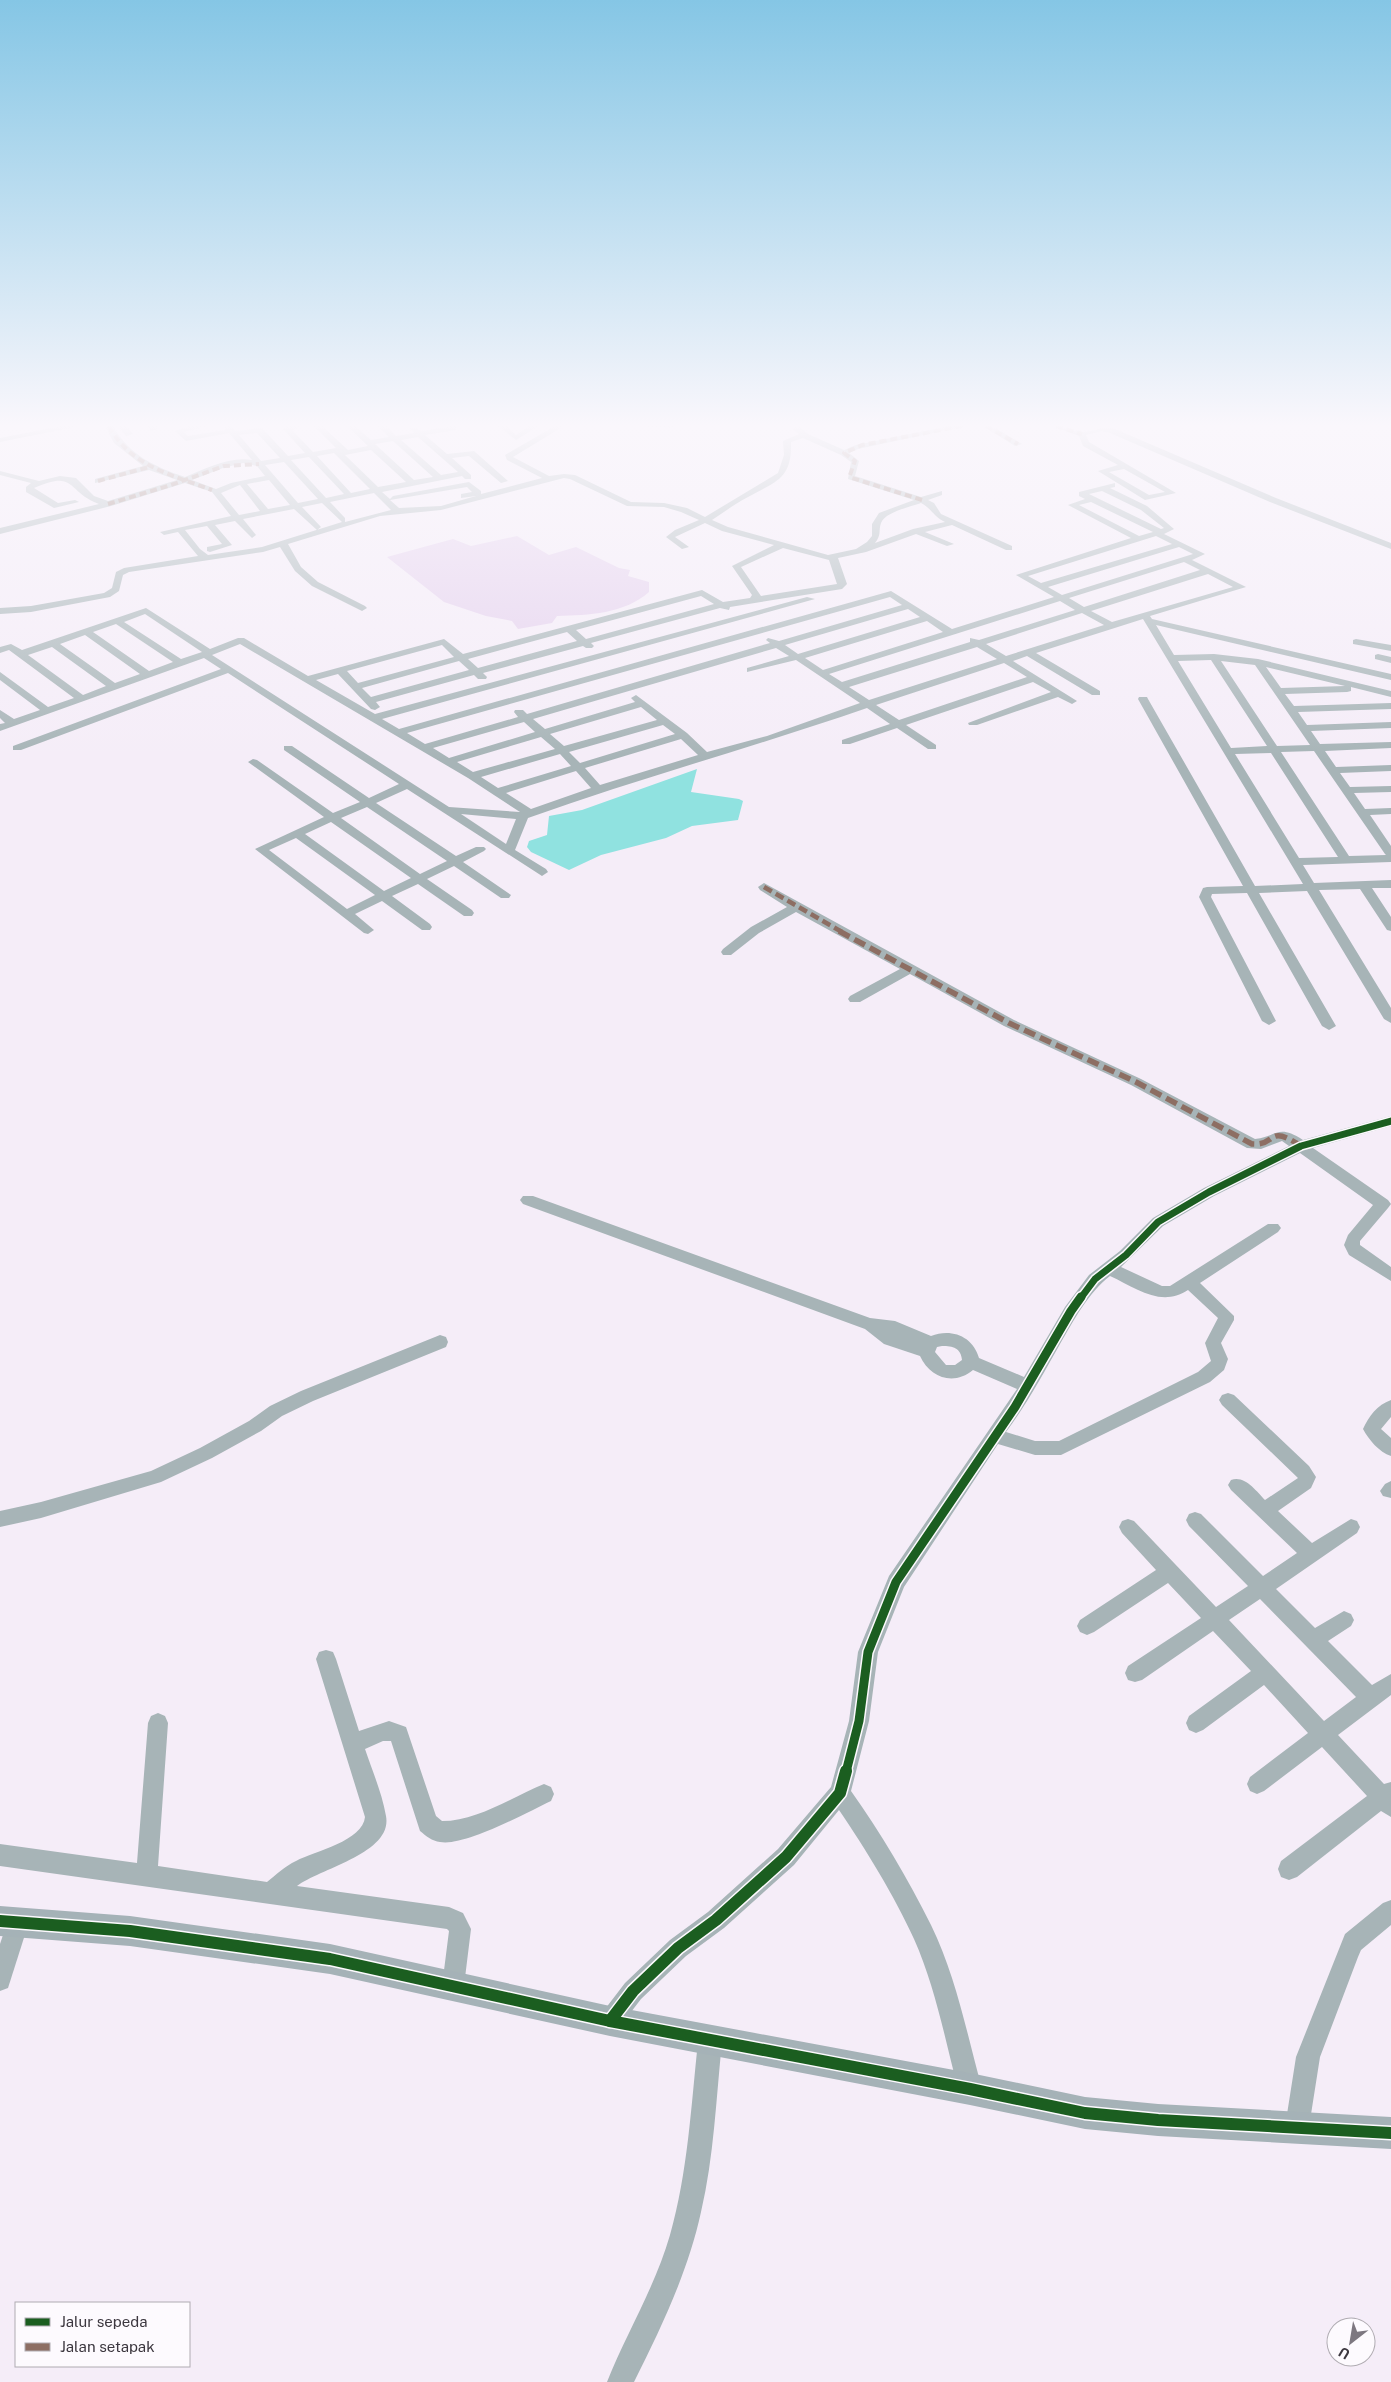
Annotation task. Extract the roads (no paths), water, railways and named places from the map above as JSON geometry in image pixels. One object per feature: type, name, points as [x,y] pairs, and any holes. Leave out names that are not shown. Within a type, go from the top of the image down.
[{"type":"street","points":[[186,537],[197,552],[206,558]]},
{"type":"street","points":[[197,552],[228,545],[221,537]]},
{"type":"street","points":[[0,610],[31,609],[107,595],[116,589],[120,574],[123,571],[252,552],[305,537]]},
{"type":"street","points":[[670,537],[685,547]]},
{"type":"street","points":[[751,537],[833,558],[875,548],[901,537]]},
{"type":"street","points":[[859,551],[870,544],[875,537]]},
{"type":"street","points":[[932,537],[950,544]]},
{"type":"street","points":[[985,537],[1009,548]]},
{"type":"street","points":[[1112,626],[1020,574],[1140,537]]},
{"type":"street","points":[[822,673],[1201,554],[1167,537]]},
{"type":"street","points":[[1370,537],[1391,546]]},
{"type":"street","points":[[1377,540],[1387,537]]},
{"type":"street","points":[[283,544],[298,569],[315,584],[362,608]]},
{"type":"street","points":[[1041,586],[1179,544]]},
{"type":"street","points":[[753,600],[757,595],[736,566],[780,546]]},
{"type":"street","points":[[370,700],[722,605],[839,587],[842,584],[833,558]]},
{"type":"street","points":[[447,810],[526,815],[598,789],[771,738],[868,704],[1241,587],[1184,559]]},
{"type":"street","points":[[842,686],[1208,571]]},
{"type":"street","points":[[357,686],[702,593],[932,747]]},
{"type":"street","points":[[396,733],[890,594],[927,618],[978,643],[1072,701]]},
{"type":"street","points":[[378,717],[810,599]]},
{"type":"street","points":[[422,748],[524,716],[637,686],[776,643],[908,606]]},
{"type":"street","points":[[21,654],[146,612],[229,669],[542,872]]},
{"type":"street","points":[[750,670],[927,618]]},
{"type":"street","points":[[1147,618],[1391,1019]]},
{"type":"street","points":[[1147,618],[1391,677]]},
{"type":"street","points":[[117,621],[180,663]]},
{"type":"street","points":[[569,629],[637,686],[645,699],[666,721],[705,756]]},
{"type":"street","points":[[86,632],[148,675]]},
{"type":"street","points":[[0,638],[82,698]]},
{"type":"street","points":[[0,728],[241,640],[307,679],[378,717],[396,733],[472,776],[497,792],[526,815]]},
{"type":"street","points":[[307,679],[444,642],[562,750],[598,789]]},
{"type":"street","points":[[1356,642],[1391,648]]},
{"type":"street","points":[[53,643],[114,687]]},
{"type":"street","points":[[0,650],[11,647]]},
{"type":"street","points":[[1028,654],[1096,693]]},
{"type":"street","points":[[1170,658],[1214,657],[1258,662],[1391,694]]},
{"type":"street","points":[[1214,657],[1346,860]]},
{"type":"street","points":[[1378,657],[1391,660]]},
{"type":"street","points":[[1258,662],[1391,854]]},
{"type":"street","points":[[17,748],[229,669]]},
{"type":"street","points":[[340,670],[370,700],[378,717]]},
{"type":"street","points":[[0,675],[47,711]]},
{"type":"street","points":[[846,742],[1034,678]]},
{"type":"street","points":[[1278,691],[1366,688]]},
{"type":"street","points":[[625,689],[645,699]]},
{"type":"street","points":[[973,723],[1058,693]]},
{"type":"street","points":[[447,762],[645,699]]},
{"type":"street","points":[[1143,699],[1329,1026]]},
{"type":"street","points":[[1291,709],[1391,706]]},
{"type":"street","points":[[0,714],[13,724]]},
{"type":"street","points":[[472,776],[666,721]]},
{"type":"street","points":[[1304,728],[1391,726]]},
{"type":"street","points":[[497,792],[683,735]]},
{"type":"street","points":[[1228,751],[1391,745]]},
{"type":"street","points":[[288,748],[505,895]]},
{"type":"street","points":[[253,762],[468,913]]},
{"type":"street","points":[[1333,770],[1391,768]]},
{"type":"street","points":[[368,930],[261,849],[407,785]]},
{"type":"street","points":[[1347,790],[1391,789]]},
{"type":"street","points":[[1362,812],[1391,811]]},
{"type":"street","points":[[509,851],[526,815]]},
{"type":"street","points":[[297,833],[426,927]]},
{"type":"street","points":[[1378,834],[1391,834]]},
{"type":"street","points":[[346,914],[480,849]]},
{"type":"street","points":[[1295,862],[1391,858]]},
{"type":"street","points":[[1269,1021],[1205,892],[1212,890],[1391,884]]},
{"type":"street","points":[[1364,885],[1391,927]]},
{"type":"street","points":[[764,887],[796,907],[1009,1023],[1136,1082],[1252,1144],[1258,1145],[1279,1135],[1286,1136],[1366,1194],[1387,1202],[1353,1239],[1352,1245],[1355,1251],[1391,1275]]},
{"type":"street","points":[[727,952],[755,930],[796,907]]},
{"type":"street","points":[[855,999],[910,969]]},
{"type":"street","points":[[610,2021],[633,1991],[678,1948],[716,1920],[786,1857],[840,1793],[859,1721],[868,1652],[896,1582],[994,1435],[1015,1407],[1071,1311],[1096,1279],[1126,1255],[1158,1222],[1209,1192],[1301,1146],[1391,1121]]},
{"type":"street","points":[[528,1200],[869,1324],[890,1339],[929,1348],[941,1339],[953,1339],[964,1344],[970,1353],[971,1362],[964,1370],[952,1374],[939,1370],[930,1362],[929,1348]]},
{"type":"street","points":[[1108,1268],[1166,1293],[1173,1292],[1273,1228]]},
{"type":"street","points":[[994,1435],[1034,1450],[1061,1448],[1204,1377],[1220,1364],[1221,1359],[1213,1343],[1226,1316],[1189,1282]]},
{"type":"street","points":[[0,1518],[42,1510],[155,1477],[206,1453],[256,1426],[276,1411],[440,1342]]},
{"type":"street","points":[[971,1362],[1027,1386]]},
{"type":"street","points":[[1228,1400],[1303,1471],[1307,1477],[1305,1482],[1264,1511]]},
{"type":"street","points":[[1391,1407],[1376,1420],[1372,1429],[1391,1449]]},
{"type":"street","points":[[1237,1485],[1311,1554]]},
{"type":"street","points":[[1195,1520],[1371,1698]]},
{"type":"street","points":[[1128,1527],[1323,1734],[1388,1798],[1289,1869]]},
{"type":"street","points":[[1135,1673],[1351,1527]]},
{"type":"street","points":[[1087,1626],[1170,1571]]},
{"type":"street","points":[[1313,1640],[1344,1620]]},
{"type":"street","points":[[271,1892],[302,1870],[361,1843],[374,1831],[376,1817],[326,1659]]},
{"type":"street","points":[[1196,1723],[1265,1672]]},
{"type":"street","points":[[1257,1784],[1391,1683]]},
{"type":"street","points":[[147,1874],[158,1723]]},
{"type":"street","points":[[352,1744],[387,1730],[394,1730],[399,1734],[428,1823],[440,1832],[477,1824],[544,1794]]},
{"type":"street","points":[[840,1793],[867,1832],[923,1933],[942,1984],[970,2089]]},
{"type":"street","points":[[0,1855],[147,1874],[450,1918],[460,1930],[453,1986]]},
{"type":"street","points":[[1297,2127],[1308,2057],[1348,1953],[1353,1942],[1391,1911]]},
{"type":"street","points":[[0,1980],[9,1922],[130,1931],[330,1959],[710,2042],[970,2089],[1085,2113],[1158,2120],[1391,2133]]},
{"type":"street","points":[[620,2382],[655,2311],[683,2234],[696,2176],[710,2042]]}]
